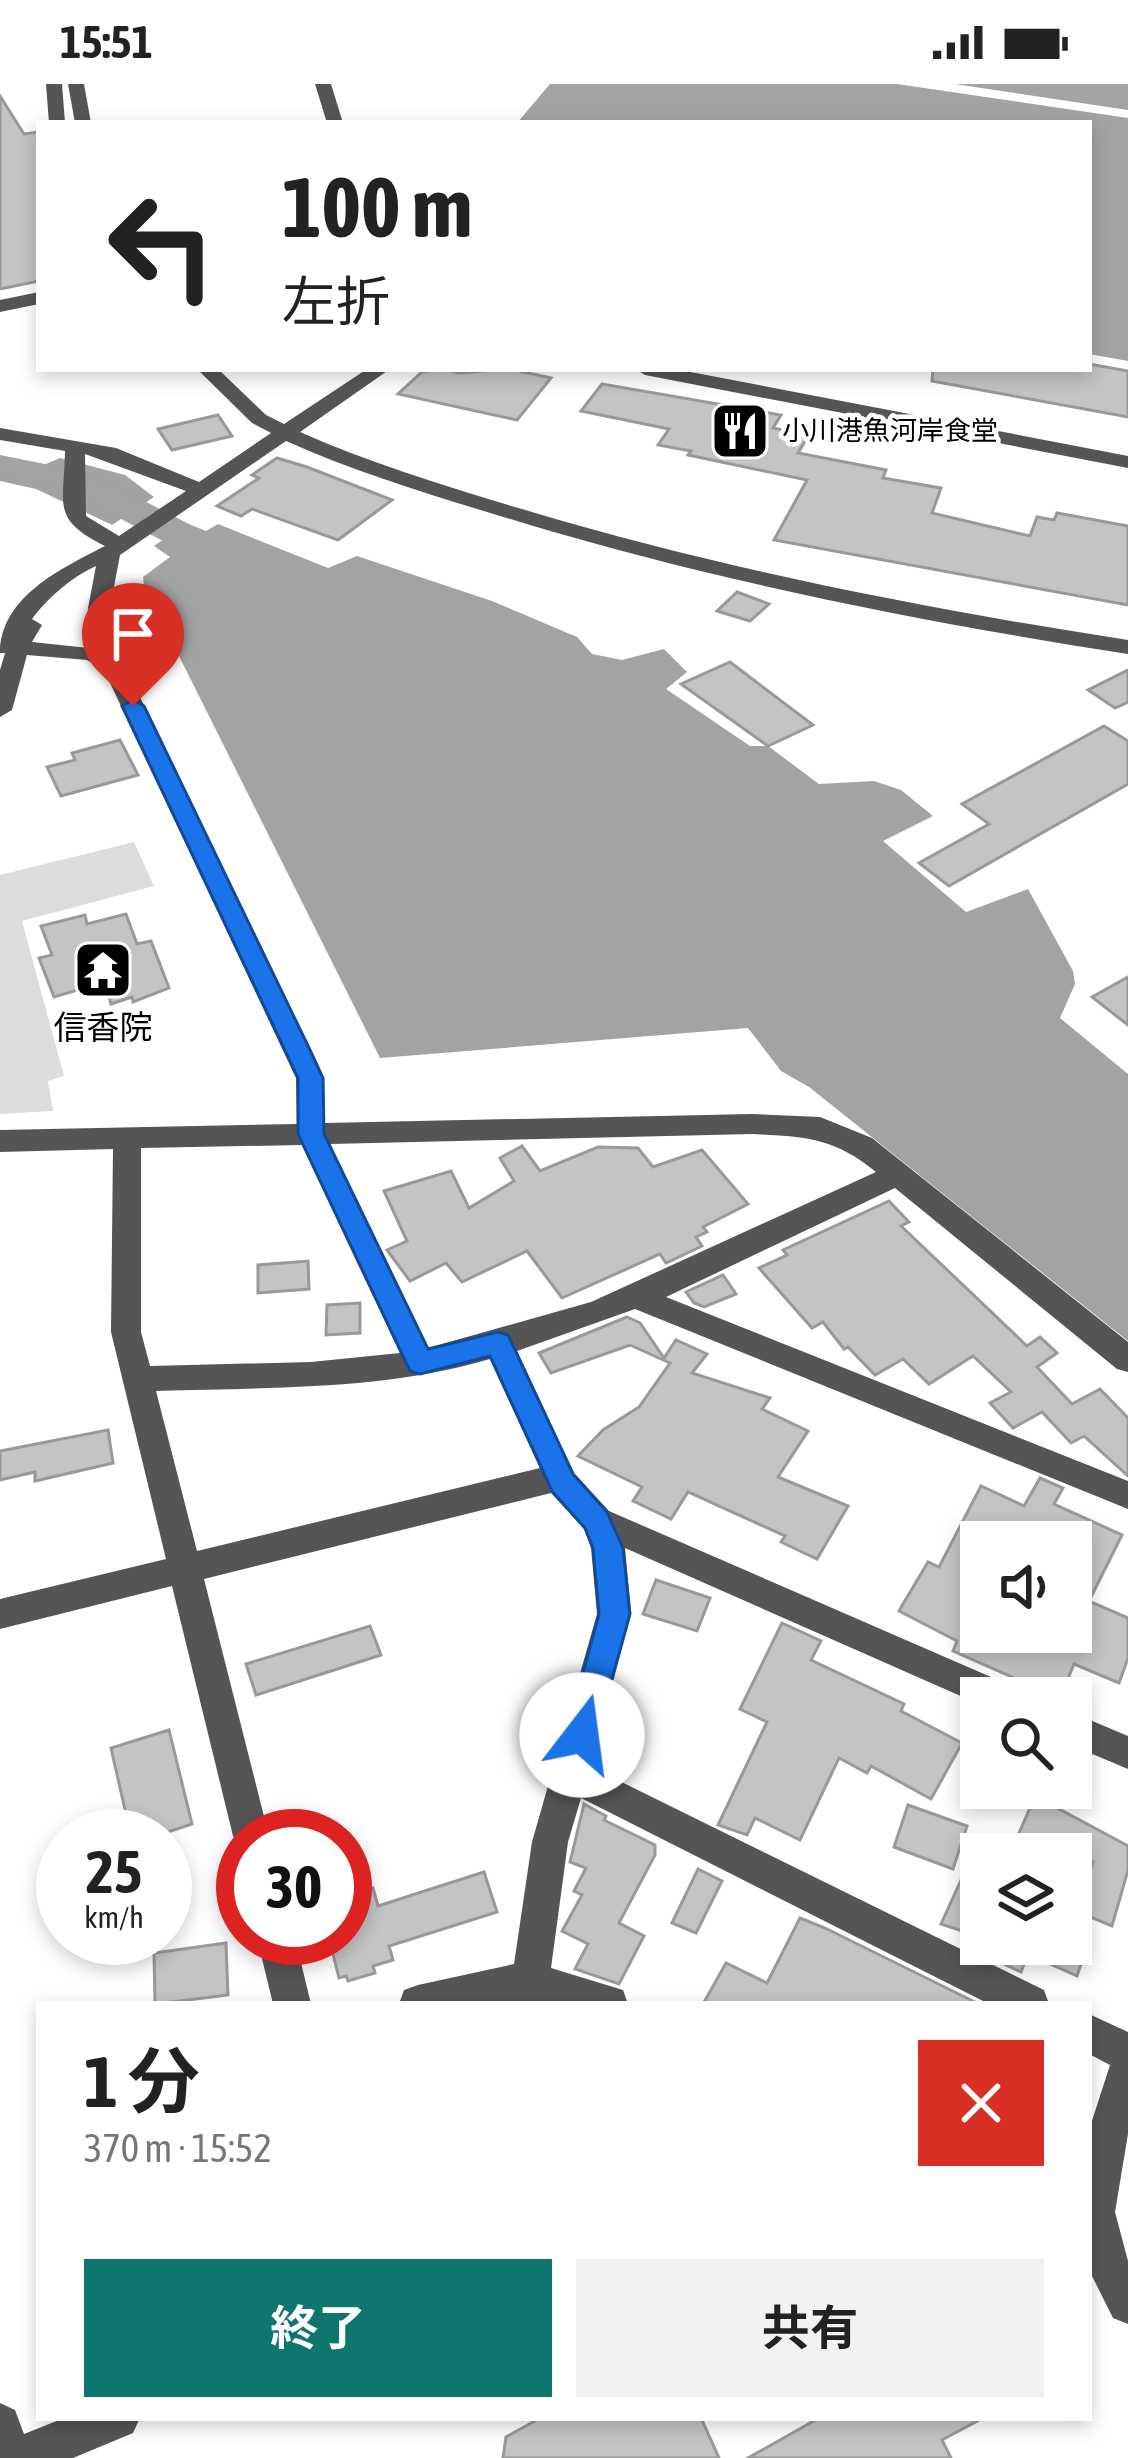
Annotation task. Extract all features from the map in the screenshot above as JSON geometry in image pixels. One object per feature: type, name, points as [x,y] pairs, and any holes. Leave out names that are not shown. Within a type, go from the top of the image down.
[{"type":"street","points":[[54,84],[57,120]]},
{"type":"street","points":[[76,84],[82,120]]},
{"type":"street","points":[[323,84],[333,120]]},
{"type":"street","points":[[0,306],[36,299]]},
{"type":"street","points":[[210,372],[259,419],[285,433],[481,503],[711,568],[932,616],[1128,647]]},
{"type":"street","points":[[0,710],[5,646],[120,545],[376,372]]},
{"type":"street","points":[[660,372],[1128,463]]},
{"type":"street","points":[[0,434],[75,453],[124,457],[201,490]]},
{"type":"street","points":[[75,453],[75,516],[80,525],[120,545]]},
{"type":"street","points":[[120,545],[99,608],[114,666],[310,1078],[311,1134],[420,1363]]},
{"type":"street","points":[[5,646],[92,655],[114,666]]},
{"type":"street","points":[[0,1142],[800,1125],[840,1134],[898,1174],[1128,1360]]},
{"type":"street","points":[[127,1139],[126,1332],[244,1809]]},
{"type":"street","points":[[140,1379],[382,1369],[498,1343],[638,1298],[898,1174]]},
{"type":"street","points":[[638,1298],[1128,1495]]},
{"type":"street","points":[[498,1343],[560,1477],[597,1521],[608,1548],[614,1614],[550,1842],[528,1992]]},
{"type":"street","points":[[0,1614],[560,1477]]},
{"type":"street","points":[[597,1521],[960,1680]]},
{"type":"street","points":[[1092,1737],[1128,1753]]},
{"type":"street","points":[[572,1775],[1024,2001]]},
{"type":"street","points":[[283,1965],[291,2001]]},
{"type":"street","points":[[446,2001],[528,1992],[589,2001]]},
{"type":"street","points":[[1092,2035],[1128,2053]]},
{"type":"street","points":[[1092,2189],[1094,2150],[1128,2069]]},
{"type":"street","points":[[1092,2212],[1108,2279]]},
{"type":"street","points":[[19,2458],[111,2421]]},
{"type":"street","points":[[0,2425],[8,2458]]},
{"type":"shaded area","points":[[550,84],[897,84],[1128,118],[1128,361],[1092,355],[1092,120],[520,120]]},
{"type":"shaded area","points":[[955,84],[1128,84],[1128,110]]},
{"type":"shaded area","points":[[60,458],[125,475],[154,497],[112,525],[36,489],[0,481],[0,459],[39,467]]},
{"type":"shaded area","points":[[186,523],[206,531],[218,524],[328,568],[357,556],[492,601],[577,637],[592,654],[622,660],[664,649],[687,672],[666,689],[750,746],[768,746],[819,784],[874,781],[901,790],[933,816],[883,841],[966,912],[1028,889],[1073,971],[1075,984],[1060,1018],[1128,1074],[1128,1341],[809,1087],[781,1071],[748,1028],[380,1058],[144,586],[143,577],[170,557],[154,546]]},
{"type":"shaded area","points":[[134,842],[154,886],[22,921],[64,1076],[48,1081],[53,1111],[0,1114],[0,875]]},
{"type":"building","points":[[0,96],[24,134],[36,132],[36,282],[0,289]]},
{"type":"building","points":[[1092,365],[1128,371],[1128,417],[932,381],[933,372],[1092,372]]},
{"type":"building","points":[[422,372],[523,372],[551,378],[517,420],[398,394]]},
{"type":"building","points":[[602,384],[781,415],[773,428],[809,435],[798,453],[886,470],[883,478],[941,488],[932,513],[1030,536],[1037,517],[1054,520],[1057,513],[1128,526],[1128,605],[774,540],[807,480],[688,455],[691,451],[658,445],[669,429],[581,411]]},
{"type":"building","points":[[218,415],[232,436],[172,450],[158,429]]},
{"type":"building","points":[[277,458],[392,500],[338,540],[252,509],[241,516],[217,506],[259,478],[252,475]]},
{"type":"building","points":[[737,592],[769,604],[750,621],[717,611]]},
{"type":"building","points":[[730,662],[813,725],[768,746],[681,684]]},
{"type":"building","points":[[1128,670],[1128,702],[1115,708],[1088,690]]},
{"type":"building","points":[[1104,726],[1128,741],[1128,784],[949,886],[919,863],[989,824],[962,804]]},
{"type":"building","points":[[120,740],[138,775],[61,796],[47,767],[75,760],[72,753]]},
{"type":"building","name":"信香院","points":[[126,914],[137,944],[151,941],[169,988],[133,1002],[132,997],[111,1004],[105,982],[54,997],[39,958],[52,955],[41,926],[85,915],[87,924]]},
{"type":"building","points":[[1128,977],[1128,1025],[1092,997]]},
{"type":"building","points":[[522,1146],[540,1171],[598,1147],[638,1148],[653,1167],[702,1150],[748,1204],[703,1227],[707,1232],[696,1237],[702,1246],[666,1263],[660,1254],[562,1298],[527,1251],[462,1282],[446,1263],[410,1281],[387,1250],[407,1241],[384,1191],[451,1171],[469,1208],[514,1181],[500,1158]]},
{"type":"building","points":[[889,1201],[909,1222],[901,1226],[1027,1346],[1040,1337],[1057,1353],[1037,1367],[1072,1404],[1100,1389],[1128,1418],[1128,1476],[1084,1436],[1071,1443],[1042,1412],[1013,1428],[990,1403],[1011,1392],[973,1356],[929,1384],[903,1359],[875,1375],[848,1347],[844,1349],[823,1322],[812,1328],[759,1268],[787,1255],[783,1250]]},
{"type":"building","points":[[308,1261],[309,1289],[258,1293],[258,1265]]},
{"type":"building","points":[[723,1275],[736,1294],[704,1307],[686,1292]]},
{"type":"building","points":[[360,1303],[360,1333],[326,1335],[327,1305]]},
{"type":"building","points":[[627,1317],[640,1323],[664,1358],[676,1340],[707,1354],[692,1373],[770,1398],[762,1409],[808,1431],[778,1477],[848,1506],[817,1559],[781,1542],[785,1536],[688,1492],[671,1519],[633,1501],[642,1487],[578,1456],[603,1430],[639,1407],[670,1363],[630,1345],[551,1373],[539,1353]]},
{"type":"building","points":[[108,1430],[113,1463],[35,1481],[35,1472],[0,1480],[0,1451]]},
{"type":"building","points":[[1040,1478],[1063,1488],[1054,1504],[1091,1521],[963,1521],[981,1486],[1024,1506]]},
{"type":"building","points":[[1092,1521],[1122,1535],[1092,1595]]},
{"type":"building","points":[[960,1526],[960,1653],[1092,1653],[1092,1602],[1128,1618],[1128,1658],[1119,1683],[1074,1664],[1069,1677],[1012,1677],[953,1651],[957,1641],[899,1611],[928,1562],[939,1567]]},
{"type":"building","points":[[656,1580],[710,1598],[697,1631],[643,1614]]},
{"type":"building","points":[[782,1623],[821,1641],[811,1660],[904,1704],[901,1711],[960,1742],[960,1747],[931,1799],[871,1766],[867,1773],[839,1758],[800,1840],[755,1818],[747,1835],[718,1825],[767,1722],[740,1709]]},
{"type":"building","points":[[370,1626],[381,1655],[256,1695],[246,1664]]},
{"type":"building","points":[[169,1730],[188,1809],[125,1809],[111,1748]]},
{"type":"building","points":[[584,1804],[606,1816],[604,1820],[655,1845],[655,1855],[619,1923],[644,1936],[619,1984],[575,1969],[588,1944],[562,1931],[582,1895],[574,1891],[586,1868],[570,1862]]},
{"type":"building","points":[[908,1805],[967,1826],[960,1833],[953,1869],[894,1847]]},
{"type":"building","points":[[1029,1809],[1059,1809],[1128,1846],[1128,1870],[1112,1926],[1092,1918],[1092,1833],[1019,1833]]},
{"type":"building","points":[[698,1869],[722,1881],[696,1933],[672,1923]]},
{"type":"building","points":[[484,1872],[497,1912],[389,1946],[393,1960],[373,1966],[375,1973],[348,1981],[346,1976],[339,1978],[336,1965],[372,1965],[373,1888],[378,1906]]},
{"type":"building","points":[[960,1882],[960,1930],[941,1924]]},
{"type":"building","points":[[800,1918],[973,2001],[705,2001],[726,1963],[767,1983]]},
{"type":"building","points":[[216,1944],[216,1965],[227,1965],[228,1995],[155,2001],[154,1965],[192,1965],[192,1948]]},
{"type":"building","points":[[1052,1965],[1081,1965],[1077,1976]]},
{"type":"building","points":[[535,2421],[702,2421],[719,2458],[503,2458],[506,2437]]},
{"type":"building","points":[[814,2421],[977,2421],[942,2440],[951,2458],[748,2458]]},
{"type":"waterway","points":[[0,466],[77,481],[175,532]]},
{"type":"place","name":"小川港魚河岸食堂","points":[[740,431]]},
{"type":"place","name":"信香院","points":[[103,970]]},
{"type":"route","points":[[133,706],[298,1050],[310,1078],[311,1134],[420,1363],[498,1343],[562,1482],[597,1521],[608,1548],[614,1614],[582,1735]]}]
